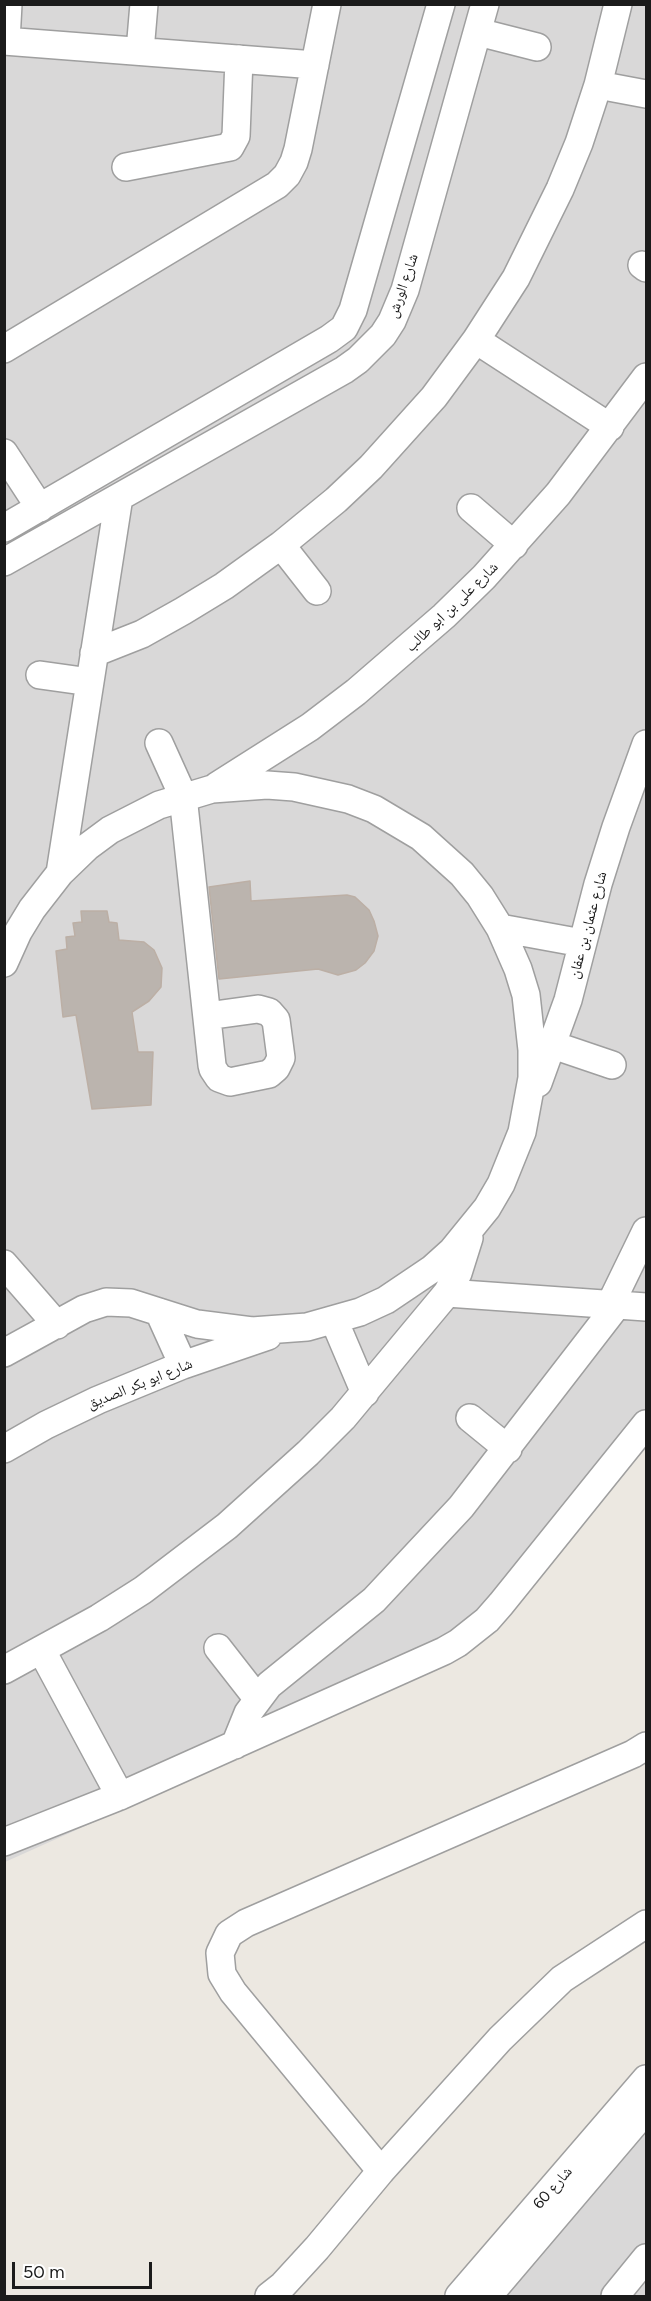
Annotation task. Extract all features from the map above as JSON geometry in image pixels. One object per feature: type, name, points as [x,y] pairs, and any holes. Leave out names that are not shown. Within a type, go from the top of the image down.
[{"type":"street","points":[[8,4],[5,41],[315,65]]},
{"type":"street","points":[[140,51],[144,4]]},
{"type":"street","points":[[4,349],[277,185],[287,175],[294,162],[327,4]]},
{"type":"street","points":[[4,528],[329,339],[344,328],[353,310],[441,4]]},
{"type":"street","name":"شارع الورش","points":[[4,562],[344,370],[358,360],[383,335],[396,314],[405,290],[485,4]]},
{"type":"street","points":[[94,653],[142,634],[183,611],[224,586],[281,545],[336,500],[379,458],[434,396],[476,340],[516,278],[539,234],[575,152],[598,85],[618,4]]},
{"type":"street","points":[[478,32],[537,47]]},
{"type":"street","points":[[126,167],[230,147],[236,136],[239,59]]},
{"type":"street","points":[[598,85],[646,94]]},
{"type":"street","points":[[476,340],[610,427]]},
{"type":"street","name":"شارع على بن ابو طالب","points":[[212,789],[310,727],[356,692],[444,616],[513,545],[558,494],[646,376]]},
{"type":"street","points":[[4,453],[40,508]]},
{"type":"street","points":[[60,873],[119,497]]},
{"type":"street","points":[[471,508],[513,545]]},
{"type":"street","points":[[281,545],[317,591]]},
{"type":"street","points":[[40,675],[90,682]]},
{"type":"street","points":[[159,743],[183,796],[207,1016]]},
{"type":"street","name":"شارع عثمان بن عفان","points":[[528,1105],[553,1045],[568,1000],[616,827],[646,744]]},
{"type":"street","points":[[4,963],[18,932],[32,909],[60,873],[87,847],[110,830],[150,808],[183,796],[212,789],[267,785],[322,792],[374,809],[406,827],[443,855],[480,896],[500,928],[518,969],[530,1023],[532,1069],[522,1132],[501,1184],[471,1230],[439,1263],[409,1286],[360,1312],[334,1320],[280,1330],[225,1329],[197,1324],[131,1303],[106,1302],[84,1310],[4,1353]]},
{"type":"street","points":[[500,928],[582,943]]},
{"type":"street","points":[[553,1045],[612,1065]]},
{"type":"street","points":[[4,1670],[99,1618],[186,1559],[227,1526],[300,1460],[343,1418],[447,1293],[458,1273],[471,1230]]},
{"type":"street","points":[[235,1745],[257,1698],[281,1673],[374,1600],[461,1507],[508,1449],[613,1305],[646,1231]]},
{"type":"street","points":[[4,1264],[57,1325]]},
{"type":"street","points":[[447,1293],[646,1307]]},
{"type":"street","points":[[159,1312],[183,1365]]},
{"type":"street","points":[[334,1320],[365,1392]]},
{"type":"street","name":"شارع ابو بكر الصديق","points":[[4,1449],[46,1425],[98,1400],[183,1365],[260,1340],[280,1330]]},
{"type":"street","points":[[470,1418],[508,1449]]},
{"type":"street","points":[[4,1842],[120,1796],[235,1745],[444,1651],[471,1634],[501,1604],[646,1424]]},
{"type":"street","points":[[218,1648],[257,1698]]},
{"type":"street","points":[[42,1651],[120,1796]]},
{"type":"street","points":[[381,2170],[233,1992],[222,1974],[220,1953],[229,1934],[246,1923],[633,1754],[646,1746]]},
{"type":"street","points":[[282,2293],[381,2170],[500,2038],[562,1979],[646,1924]]},
{"type":"street","name":"شارع 60","points":[[459,2296],[646,2079]]},
{"type":"street","name":"شارع 60","points":[[488,2296],[646,2110]]},
{"type":"street","points":[[615,2296],[646,2259]]},
{"type":"shaded area","points":[[4,5],[646,5],[646,1448],[560,1550],[417,1677],[5,1862]]},
{"type":"shaded area","points":[[646,2094],[646,2296],[471,2296]]},
{"type":"building","points":[[250,881],[251,901],[347,895],[355,897],[369,910],[374,921],[378,936],[374,951],[356,970],[338,975],[318,969],[219,979],[209,887]]},
{"type":"building","points":[[81,911],[107,911],[109,922],[117,923],[119,940],[144,942],[154,950],[162,968],[161,987],[149,1001],[132,1012],[138,1052],[153,1052],[151,1105],[92,1109],[76,1015],[63,1017],[56,951],[67,949],[66,937],[75,936],[73,923],[82,922]]}]
